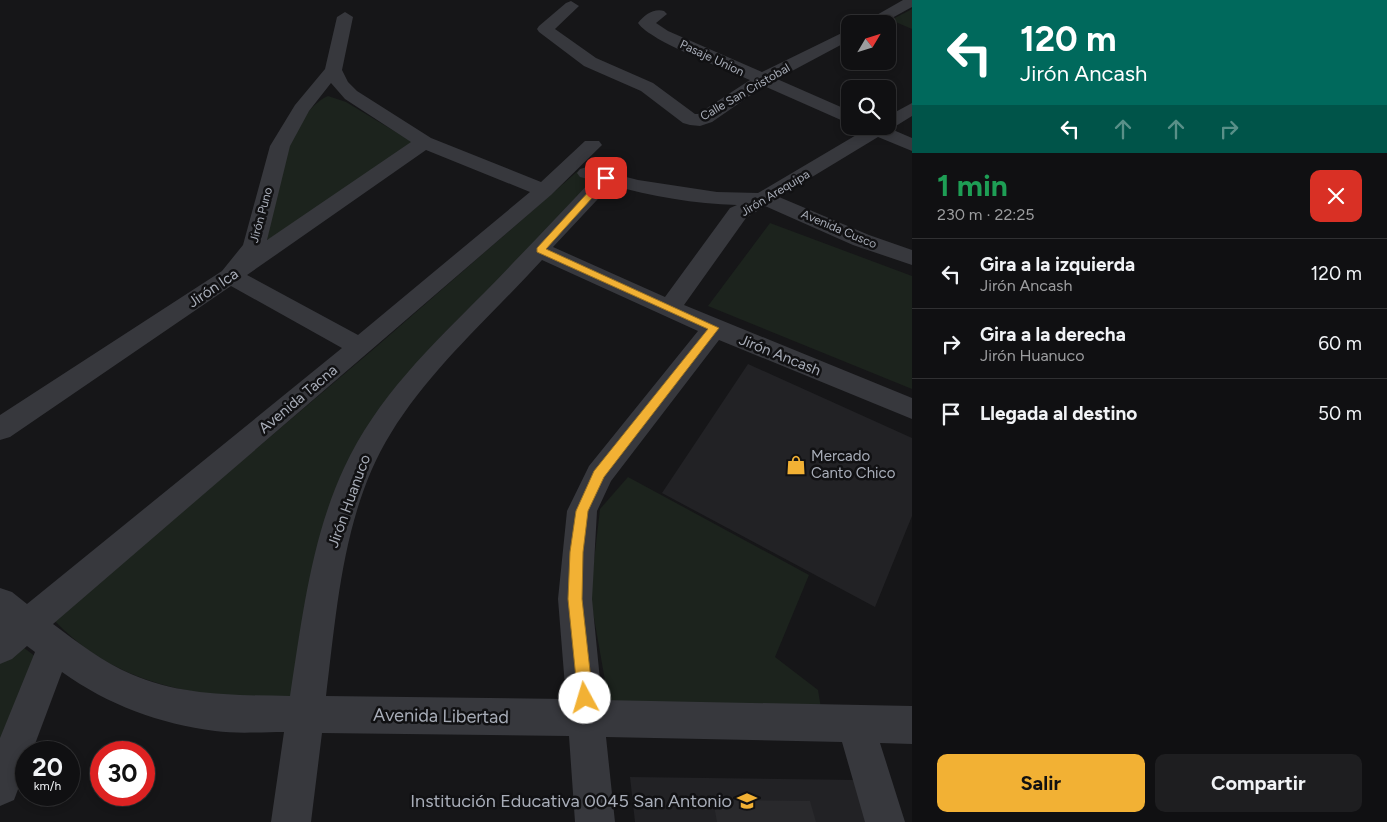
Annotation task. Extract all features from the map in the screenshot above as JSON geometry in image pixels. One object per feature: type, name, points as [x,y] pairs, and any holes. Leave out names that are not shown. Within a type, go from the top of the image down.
[{"type":"street","points":[[887,15],[912,2]]},
{"type":"street","name":"Calle San Cristobal","points":[[571,6],[545,29],[590,62],[647,87],[690,119],[700,120],[705,118],[761,80],[841,39]]},
{"type":"street","name":"Pasaje Union","points":[[659,14],[646,23],[662,34],[761,80],[841,114]]},
{"type":"street","name":"Jirón Puno","points":[[230,276],[254,246],[280,146],[301,109],[333,70],[345,17]]},
{"type":"street","points":[[333,70],[341,85],[351,95],[424,142],[544,191]]},
{"type":"street","name":"Jirón Arequipa","points":[[896,118],[912,108]]},
{"type":"street","name":"Jirón Arequipa","points":[[670,307],[738,213],[766,198],[867,135]]},
{"type":"street","points":[[894,135],[912,145]]},
{"type":"street","name":"Jirón Ica","points":[[0,429],[230,276],[424,142]]},
{"type":"street","name":"Avenida Tacna","points":[[9,625],[360,348],[544,191],[592,146]]},
{"type":"street","points":[[568,168],[638,186],[717,198],[766,198]]},
{"type":"street","name":"Jirón Huanuco","points":[[291,822],[305,714],[332,543],[349,491],[369,446],[413,384],[442,350],[540,250],[606,178]]},
{"type":"street","name":"Avenida Cusco","points":[[766,198],[861,240],[912,258]]},
{"type":"street","name":"Jirón Ancash","points":[[540,250],[714,328],[912,409]]},
{"type":"street","points":[[230,276],[360,348]]},
{"type":"street","points":[[596,822],[575,599],[577,552],[582,511],[599,474],[714,328]]},
{"type":"street","name":"Avenida Libertad","points":[[9,625],[55,646],[110,683],[157,700],[216,713],[587,718],[912,726]]},
{"type":"street","points":[[0,786],[55,646]]},
{"type":"street","points":[[856,725],[885,822]]},
{"type":"shaded area","points":[[912,9],[912,29],[896,22],[896,17]]},
{"type":"shaded area","points":[[328,96],[346,102],[414,143],[268,240],[263,233],[278,178],[293,137],[314,105]]},
{"type":"shaded area","points":[[579,170],[599,176],[533,246],[443,334],[382,409],[294,700],[260,699],[195,692],[135,675],[107,662],[80,643],[54,620],[376,347]]},
{"type":"shaded area","points":[[770,223],[912,276],[912,389],[708,306]]},
{"type":"shaded area","name":"Mercado Canto Chico","points":[[748,364],[912,438],[912,516],[875,607],[662,493]]},
{"type":"shaded area","points":[[628,477],[809,575],[775,657],[818,690],[822,714],[611,715],[590,595],[600,509]]},
{"type":"shaded area","points":[[19,644],[36,657],[0,746],[0,660]]},
{"type":"shaded area","name":"Institución Educativa 0045 San Antonio","points":[[630,777],[856,780],[869,822],[635,822]]},
{"type":"building","points":[[713,800],[810,801],[816,822],[717,822]]},
{"type":"place","name":"Mercado Canto Chico","points":[[796,465]]},
{"type":"place","name":"Institución Educativa 0045 San Antonio","points":[[747,801]]},
{"type":"route","points":[[585,698],[575,599],[577,552],[582,511],[599,474],[714,328],[540,250],[606,178]]}]
